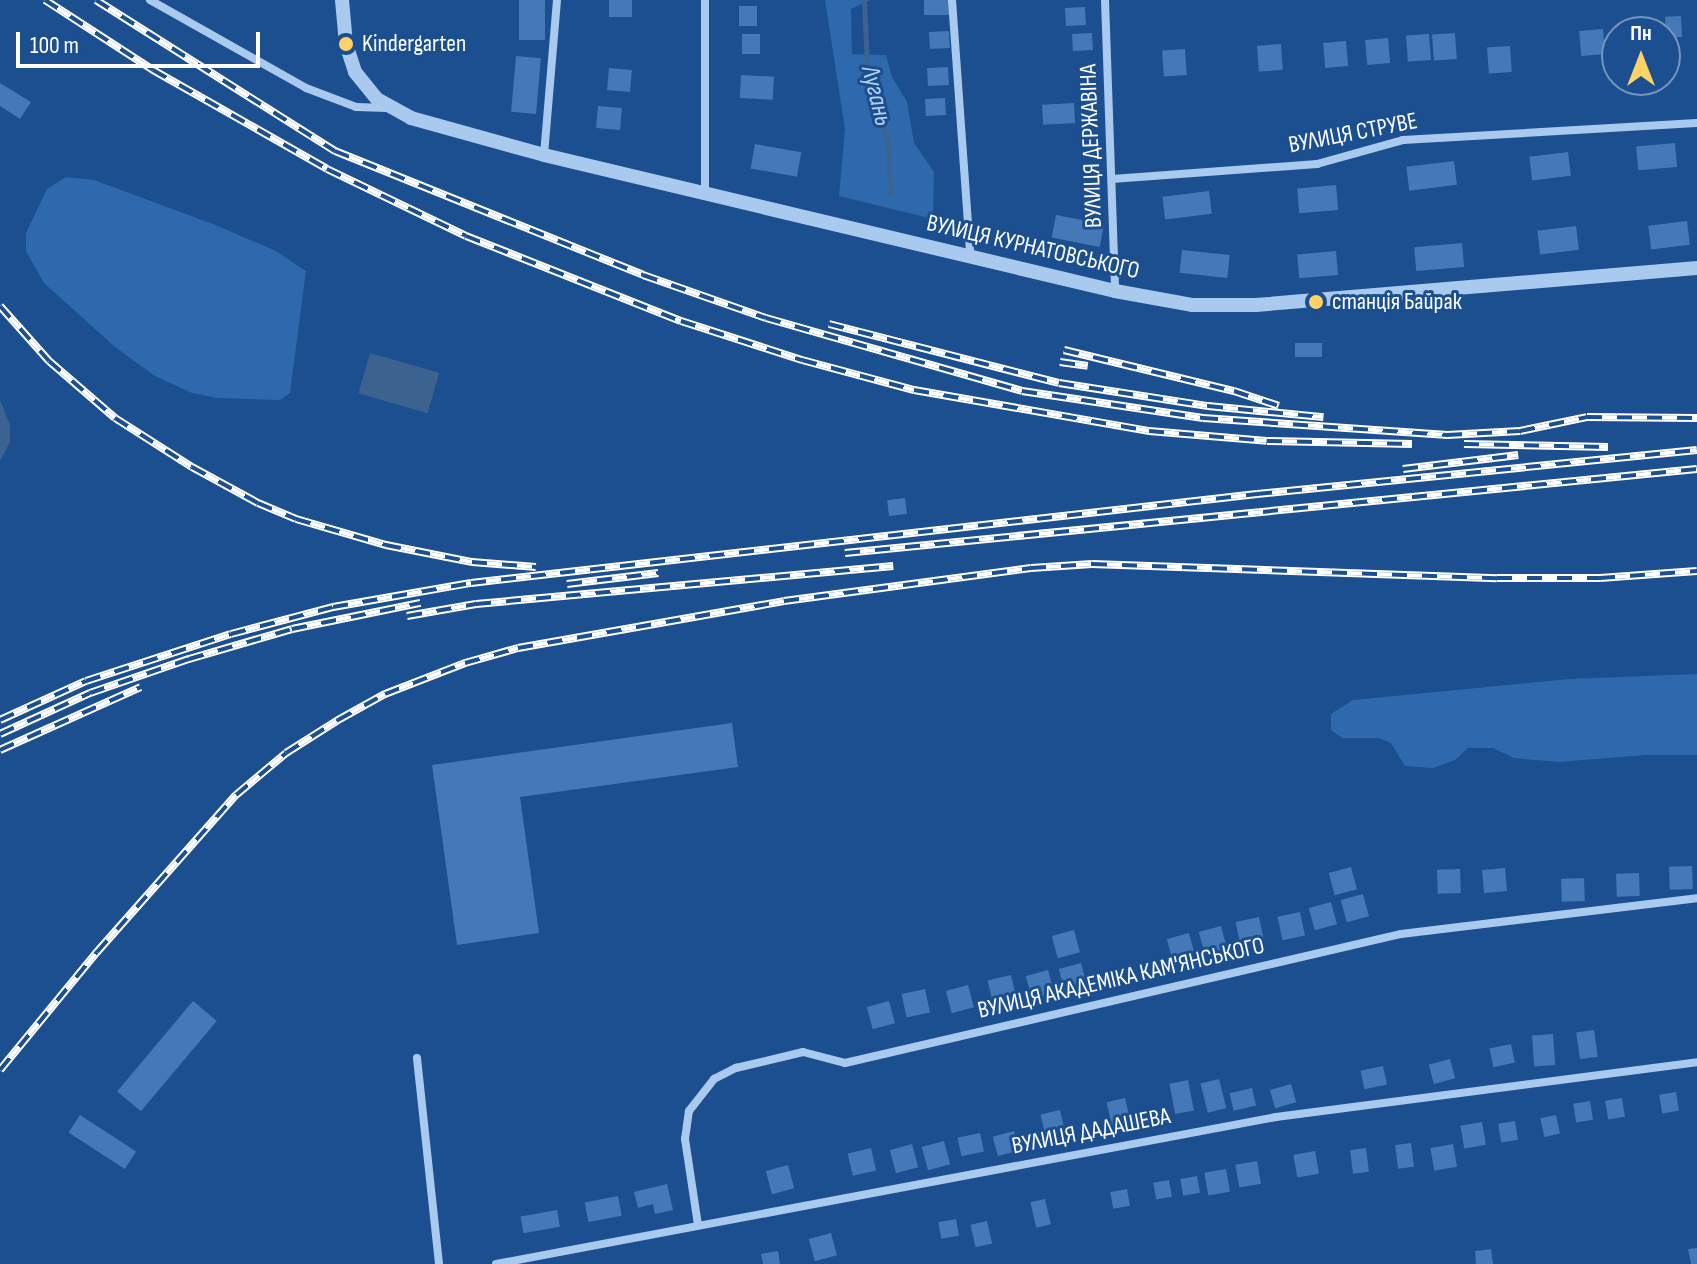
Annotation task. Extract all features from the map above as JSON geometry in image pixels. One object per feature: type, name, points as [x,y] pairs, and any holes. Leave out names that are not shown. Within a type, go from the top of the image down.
[{"type":"street","points":[[150,0],[306,88],[356,107],[391,109]]},
{"type":"street","name":"ВУЛИЦЯ КУРНАТОВСЬКОГО","points":[[342,0],[346,44],[355,72],[377,99],[391,109],[435,127],[1115,291],[1192,305],[1256,305],[1697,268]]},
{"type":"street","points":[[544,155],[557,0]]},
{"type":"street","points":[[705,0],[705,194]]},
{"type":"street","points":[[952,0],[970,254]]},
{"type":"street","name":"ВУЛИЦЯ ДЕРЖАВІНА","points":[[1105,0],[1115,291]]},
{"type":"street","name":"ВУЛИЦЯ СТРУВЕ","points":[[1112,179],[1317,164],[1403,140],[1697,123]]},
{"type":"street","name":"ВУЛИЦЯ АКАДЕМІКА КАМ'ЯНСЬКОГО","points":[[698,1225],[685,1139],[689,1111],[714,1079],[736,1068],[803,1052],[845,1063],[1401,934],[1697,898]]},
{"type":"street","points":[[417,1058],[439,1264]]},
{"type":"street","name":"ВУЛИЦЯ ДАДАШЕВА","points":[[496,1264],[1276,1117],[1697,1062]]},
{"type":"shaded area","points":[[825,0],[870,0],[851,9],[852,54],[886,55],[892,77],[907,102],[914,143],[934,172],[933,219],[839,196],[845,129]]},
{"type":"shaded area","points":[[66,177],[94,180],[213,224],[276,251],[306,271],[290,393],[280,400],[218,398],[192,393],[155,376],[115,347],[44,283],[26,251],[26,233],[47,189]]},
{"type":"shaded area","points":[[370,353],[439,373],[428,413],[358,393]]},
{"type":"shaded area","points":[[0,400],[10,425],[10,442],[0,461]]},
{"type":"shaded area","points":[[1697,674],[1697,755],[1646,755],[1558,762],[1514,758],[1493,748],[1468,748],[1455,760],[1433,768],[1405,766],[1391,743],[1379,738],[1342,738],[1331,730],[1331,714],[1353,700],[1569,679]]},
{"type":"building","points":[[519,0],[545,0],[545,40],[519,40]]},
{"type":"building","points":[[609,0],[632,0],[632,17],[609,17]]},
{"type":"building","points":[[924,0],[950,0],[950,15],[924,15]]},
{"type":"building","points":[[739,6],[757,6],[757,26],[739,26]]},
{"type":"building","points":[[1085,7],[1086,25],[1066,26],[1065,8]]},
{"type":"building","points":[[1601,29],[1601,54],[1581,56],[1579,31]]},
{"type":"building","points":[[949,31],[950,48],[930,49],[929,32]]},
{"type":"building","points":[[1092,33],[1093,50],[1073,51],[1072,34]]},
{"type":"building","points":[[1455,33],[1457,59],[1434,61],[1432,35]]},
{"type":"building","points":[[742,34],[760,34],[760,54],[742,54]]},
{"type":"building","points":[[1429,34],[1431,60],[1408,62],[1406,36]]},
{"type":"building","points":[[1388,38],[1390,63],[1367,65],[1365,40]]},
{"type":"building","points":[[1346,41],[1348,66],[1325,68],[1323,43]]},
{"type":"building","points":[[1281,44],[1283,70],[1259,72],[1257,46]]},
{"type":"building","points":[[1510,46],[1512,72],[1489,74],[1487,48]]},
{"type":"building","points":[[1185,49],[1187,75],[1164,77],[1162,51]]},
{"type":"building","points":[[516,56],[541,58],[536,114],[511,112]]},
{"type":"building","points":[[948,67],[949,85],[928,86],[927,68]]},
{"type":"building","points":[[609,68],[632,70],[630,92],[607,90]]},
{"type":"building","points":[[741,75],[774,77],[773,100],[740,98]]},
{"type":"building","points":[[0,83],[31,102],[20,119],[0,106]]},
{"type":"building","points":[[945,98],[946,115],[926,116],[925,99]]},
{"type":"building","points":[[1074,103],[1075,123],[1043,125],[1042,105]]},
{"type":"building","points":[[598,106],[622,108],[620,130],[596,128]]},
{"type":"building","points":[[1675,143],[1677,167],[1638,170],[1636,146]]},
{"type":"building","points":[[755,144],[801,152],[797,177],[751,169]]},
{"type":"building","points":[[1568,152],[1571,176],[1532,181],[1529,157]]},
{"type":"building","points":[[1454,161],[1457,185],[1409,191],[1406,167]]},
{"type":"building","points":[[1336,185],[1338,210],[1299,213],[1297,188]]},
{"type":"building","points":[[1209,191],[1212,214],[1165,220],[1162,197]]},
{"type":"building","points":[[1056,215],[1104,224],[1100,247],[1052,238]]},
{"type":"building","points":[[1687,221],[1690,245],[1651,250],[1648,226]]},
{"type":"building","points":[[1576,226],[1579,250],[1540,255],[1537,231]]},
{"type":"building","points":[[1462,243],[1464,267],[1416,271],[1414,247]]},
{"type":"building","points":[[1182,250],[1230,255],[1227,278],[1180,273]]},
{"type":"building","points":[[1336,251],[1338,275],[1299,278],[1297,254]]},
{"type":"building","points":[[1295,343],[1322,343],[1322,357],[1295,357]]},
{"type":"building","points":[[905,498],[907,514],[889,516],[887,500]]},
{"type":"building","points":[[732,723],[738,767],[520,797],[539,933],[457,945],[432,765]]},
{"type":"building","points":[[1692,866],[1693,889],[1670,890],[1669,867]]},
{"type":"building","points":[[1351,867],[1357,889],[1335,895],[1329,873]]},
{"type":"building","points":[[1505,868],[1507,891],[1484,893],[1482,870]]},
{"type":"building","points":[[1460,869],[1461,893],[1438,894],[1437,870]]},
{"type":"building","points":[[1639,873],[1640,896],[1617,897],[1616,874]]},
{"type":"building","points":[[1584,878],[1585,901],[1562,902],[1561,879]]},
{"type":"building","points":[[1363,894],[1369,916],[1347,922],[1341,900]]},
{"type":"building","points":[[1331,902],[1337,924],[1315,930],[1309,908]]},
{"type":"building","points":[[1300,912],[1305,935],[1282,940],[1278,917]]},
{"type":"building","points":[[1259,917],[1264,940],[1241,945],[1236,922]]},
{"type":"building","points":[[1221,926],[1227,948],[1205,954],[1199,932]]},
{"type":"building","points":[[1074,930],[1080,952],[1058,958],[1052,936]]},
{"type":"building","points":[[1189,933],[1195,955],[1173,961],[1167,939]]},
{"type":"building","points":[[1081,963],[1087,986],[1065,992],[1059,969]]},
{"type":"building","points":[[1048,970],[1054,993],[1032,999],[1026,976]]},
{"type":"building","points":[[1011,975],[1016,997],[993,1003],[988,980]]},
{"type":"building","points":[[968,985],[974,1007],[952,1013],[946,991]]},
{"type":"building","points":[[925,989],[930,1012],[907,1017],[902,994]]},
{"type":"building","points":[[193,1001],[217,1021],[141,1111],[117,1091]]},
{"type":"building","points":[[889,1001],[895,1023],[873,1029],[867,1007]]},
{"type":"building","points":[[1594,1030],[1598,1057],[1580,1059],[1576,1033]]},
{"type":"building","points":[[1553,1034],[1555,1065],[1534,1066],[1532,1035]]},
{"type":"building","points":[[1511,1044],[1515,1063],[1493,1067],[1489,1049]]},
{"type":"building","points":[[1450,1059],[1455,1078],[1434,1084],[1429,1065]]},
{"type":"building","points":[[1383,1066],[1387,1085],[1364,1089],[1361,1071]]},
{"type":"building","points":[[1219,1079],[1226,1108],[1208,1113],[1201,1084]]},
{"type":"building","points":[[1188,1080],[1194,1110],[1175,1114],[1169,1084]]},
{"type":"building","points":[[1291,1084],[1296,1102],[1275,1108],[1270,1090]]},
{"type":"building","points":[[1252,1088],[1256,1106],[1234,1111],[1230,1093]]},
{"type":"building","points":[[1676,1092],[1679,1111],[1662,1113],[1659,1095]]},
{"type":"building","points":[[1125,1098],[1132,1128],[1113,1132],[1106,1102]]},
{"type":"building","points":[[1622,1098],[1625,1117],[1608,1119],[1605,1101]]},
{"type":"building","points":[[1590,1101],[1593,1120],[1576,1122],[1573,1104]]},
{"type":"building","points":[[1060,1110],[1067,1140],[1047,1145],[1041,1114]]},
{"type":"building","points":[[80,1115],[136,1151],[125,1169],[69,1133]]},
{"type":"building","points":[[1556,1115],[1560,1134],[1544,1137],[1540,1118]]},
{"type":"building","points":[[1515,1121],[1518,1140],[1501,1142],[1498,1124]]},
{"type":"building","points":[[1482,1122],[1486,1145],[1464,1148],[1460,1126]]},
{"type":"building","points":[[1014,1131],[1019,1150],[998,1156],[993,1137]]},
{"type":"building","points":[[980,1133],[984,1152],[961,1156],[958,1138]]},
{"type":"building","points":[[944,1141],[950,1164],[928,1170],[922,1147]]},
{"type":"building","points":[[1411,1143],[1414,1167],[1398,1169],[1395,1145]]},
{"type":"building","points":[[912,1144],[918,1167],[896,1173],[890,1150]]},
{"type":"building","points":[[1453,1144],[1457,1167],[1434,1171],[1430,1148]]},
{"type":"building","points":[[871,1148],[876,1170],[853,1176],[848,1153]]},
{"type":"building","points":[[1366,1148],[1369,1172],[1353,1174],[1350,1150]]},
{"type":"building","points":[[1315,1151],[1319,1174],[1297,1177],[1293,1155]]},
{"type":"building","points":[[1257,1161],[1261,1184],[1239,1187],[1235,1165]]},
{"type":"building","points":[[788,1165],[794,1188],[772,1194],[766,1171]]},
{"type":"building","points":[[1226,1169],[1230,1192],[1208,1195],[1204,1173]]},
{"type":"building","points":[[1197,1176],[1200,1193],[1183,1196],[1180,1179]]},
{"type":"building","points":[[1169,1180],[1172,1197],[1156,1200],[1153,1183]]},
{"type":"building","points":[[667,1184],[673,1210],[655,1214],[653,1204],[638,1208],[634,1192]]},
{"type":"building","points":[[1127,1189],[1130,1206],[1113,1209],[1110,1192]]},
{"type":"building","points":[[618,1196],[622,1216],[588,1222],[585,1202]]},
{"type":"building","points":[[1045,1199],[1051,1224],[1036,1228],[1030,1202]]},
{"type":"building","points":[[557,1210],[560,1227],[524,1233],[521,1216]]},
{"type":"building","points":[[956,1219],[959,1236],[941,1239],[938,1222]]},
{"type":"building","points":[[987,1221],[992,1243],[976,1247],[970,1225]]},
{"type":"building","points":[[831,1233],[837,1255],[815,1261],[809,1239]]},
{"type":"building","points":[[1697,1248],[1697,1264],[1691,1264],[1688,1249]]},
{"type":"building","points":[[1491,1249],[1493,1264],[1476,1264],[1475,1251]]},
{"type":"building","points":[[778,1251],[780,1264],[763,1264],[761,1254]]},
{"type":"waterway","name":"Лугань","points":[[864,0],[867,66],[888,143],[890,193]]},
{"type":"railway","points":[[45,0],[153,70],[327,169],[466,236],[681,321],[802,360],[914,390],[1149,431],[1267,441],[1412,444]]},
{"type":"railway","points":[[96,0],[335,151],[643,275],[766,318],[1022,391],[1203,418],[1447,435],[1520,431],[1587,417],[1697,418]]},
{"type":"railway","points":[[0,306],[49,361],[115,418],[192,467],[258,503],[296,519],[386,545],[472,562],[536,567]]},
{"type":"railway","points":[[829,324],[1059,383],[1208,406],[1323,417]]},
{"type":"railway","points":[[1064,350],[1234,391],[1279,406]]},
{"type":"railway","points":[[1060,362],[1088,366]]},
{"type":"railway","points":[[1464,444],[1608,447]]},
{"type":"railway","points":[[0,720],[86,681],[231,634],[333,607],[471,583],[1257,494],[1697,450]]},
{"type":"railway","points":[[1403,469],[1518,455]]},
{"type":"railway","points":[[845,553],[1697,469]]},
{"type":"railway","points":[[0,1070],[97,952],[236,795],[286,753],[338,720],[385,694],[465,663],[518,648],[784,601],[1031,568],[1092,564],[1497,578],[1600,578],[1697,571]]},
{"type":"railway","points":[[407,616],[476,604],[893,566]]},
{"type":"railway","points":[[567,584],[658,573]]},
{"type":"railway","points":[[0,734],[90,693],[189,659],[292,629],[420,603]]},
{"type":"railway","points":[[0,750],[141,687]]},
{"type":"place","name":"Kindergarten","points":[[346,44]]},
{"type":"place","name":"станція Байрак","points":[[1316,302]]}]
